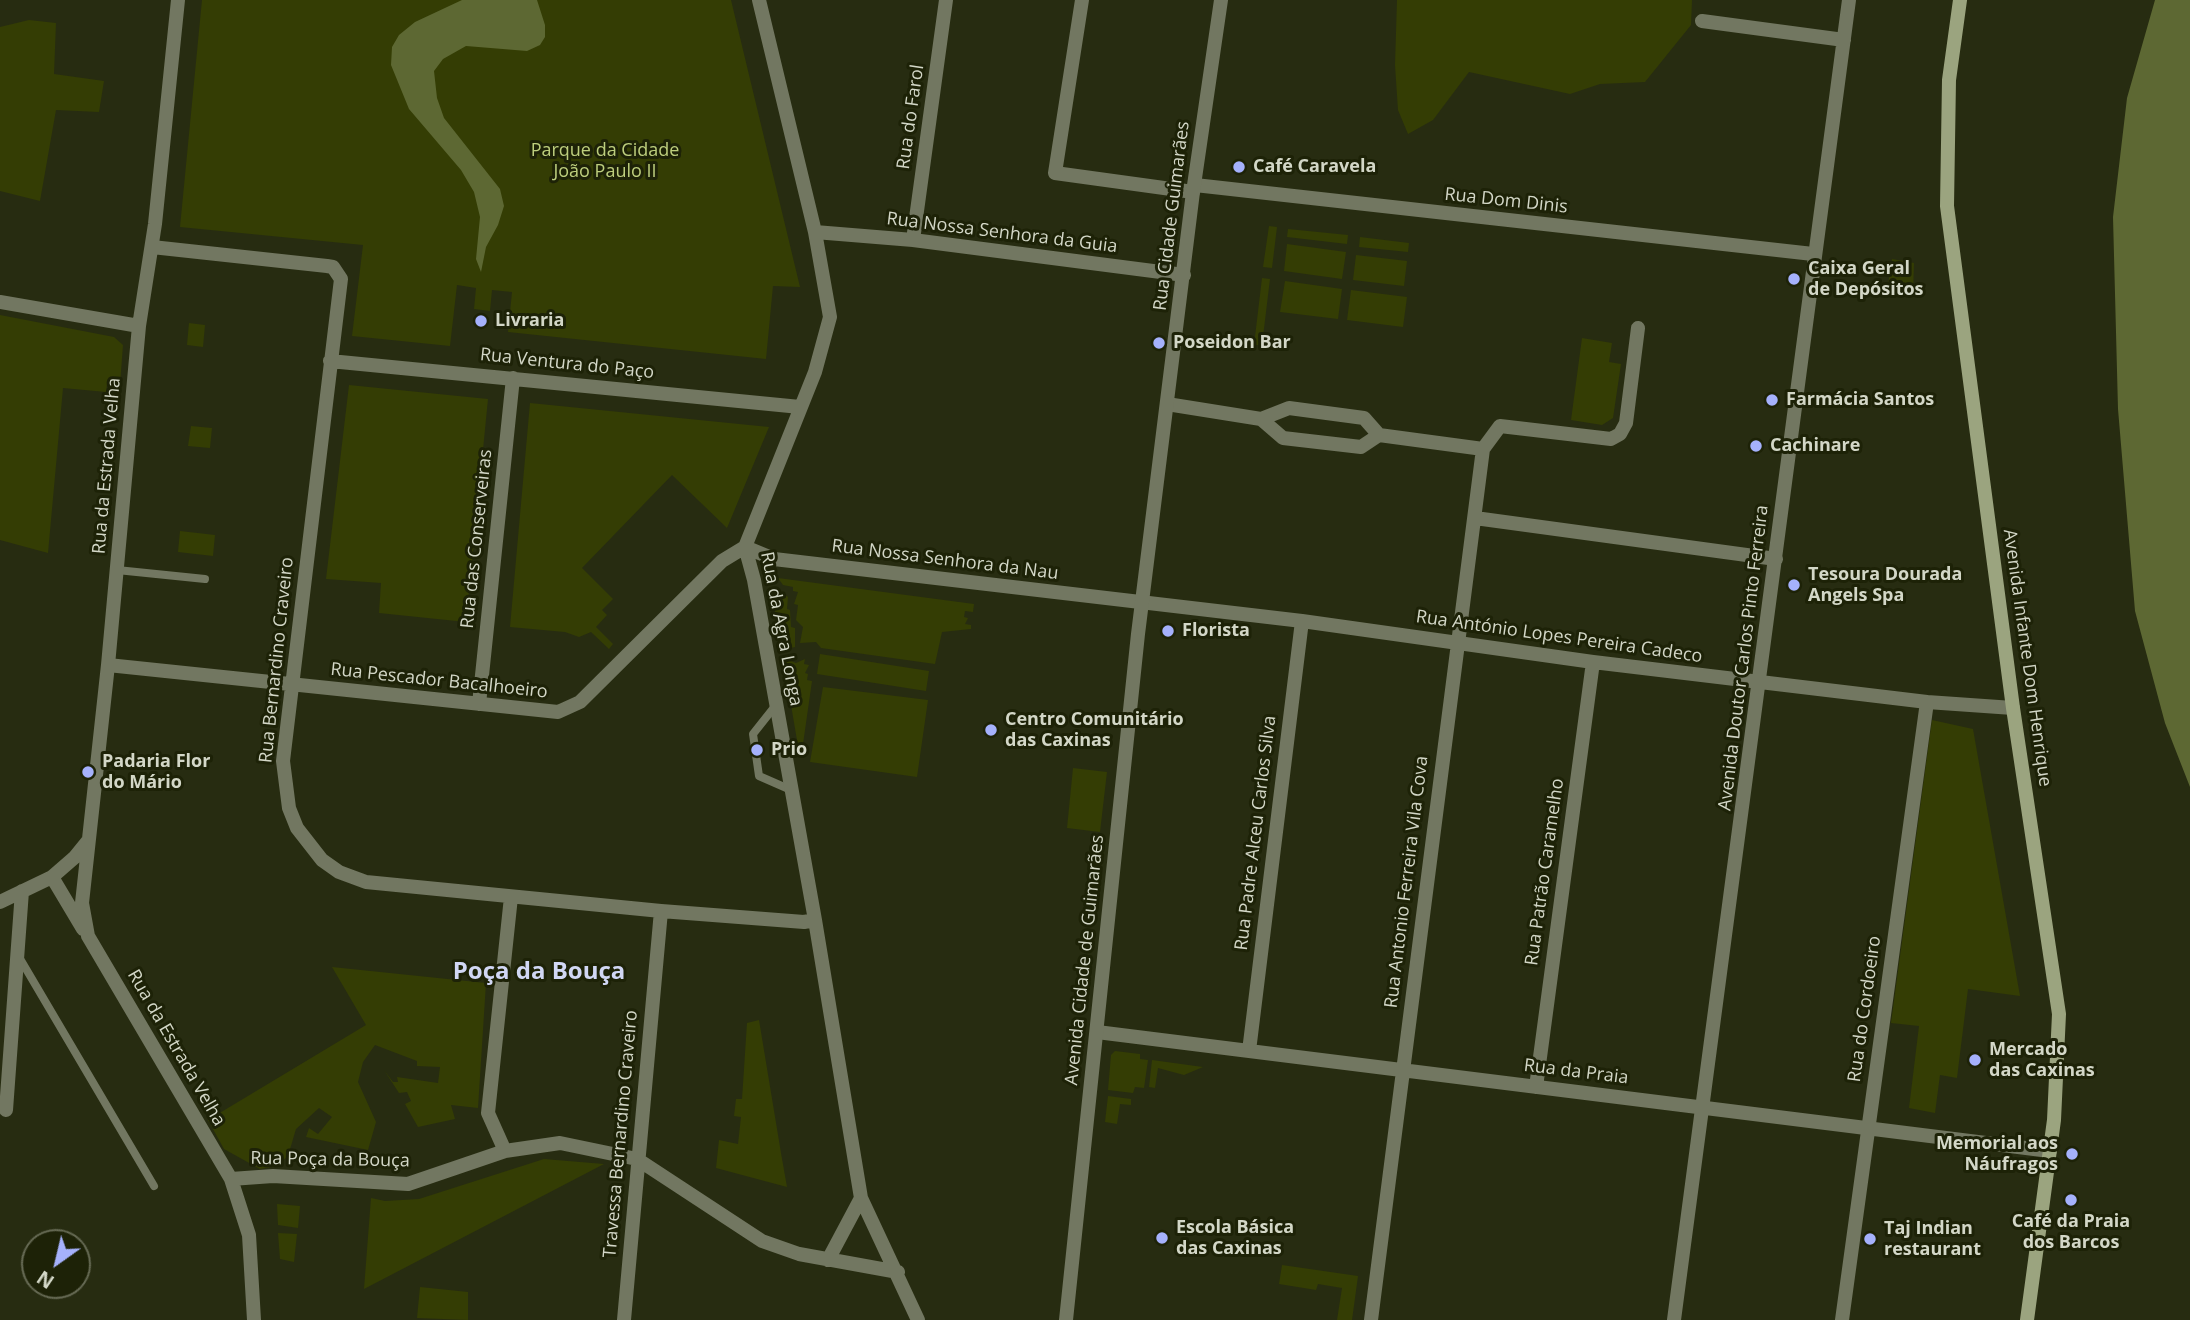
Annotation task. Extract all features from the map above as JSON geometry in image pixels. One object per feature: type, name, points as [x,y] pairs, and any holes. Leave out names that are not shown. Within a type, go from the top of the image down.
[{"type":"main road","name":"Avenida Infante Dom Henrique","points":[[1960,0],[1949,80],[1947,206],[2013,708],[2059,1014],[2059,1059],[2050,1151],[2027,1320]]},
{"type":"street","name":"Rua da Estrada Velha","points":[[88,936],[82,903],[108,665],[139,326],[152,247],[178,0]]},
{"type":"street","name":"Rua da Agra Longa","points":[[759,0],[815,232],[830,317],[815,372],[745,547],[815,920],[862,1198],[918,1320]]},
{"type":"street","name":"Rua do Farol","points":[[913,240],[946,0]]},
{"type":"street","name":"Rua Dom Dinis","points":[[1082,0],[1055,173],[1813,254]]},
{"type":"street","name":"Rua Cidade Guimarães","points":[[1142,603],[1194,189],[1221,0]]},
{"type":"street","name":"Avenida Doutor Carlos Pinto Ferreira","points":[[1674,1320],[1760,682],[1813,254],[1849,0]]},
{"type":"street","points":[[1702,21],[1844,40]]},
{"type":"street","name":"Rua Nossa Senhora da Guia","points":[[815,232],[913,240],[1184,275]]},
{"type":"street","name":"Rua Bernardino Craveiro","points":[[152,247],[332,267],[341,279],[292,685],[284,784],[297,828],[322,860],[340,872],[366,882],[661,911],[804,922],[815,920]]},
{"type":"street","points":[[0,302],[139,326]]},
{"type":"street","points":[[1167,404],[1261,419],[1289,408],[1352,416],[1364,418],[1379,435],[1483,449],[1500,426],[1611,439],[1620,435],[1626,424],[1638,328]]},
{"type":"street","name":"Rua Ventura do Paço","points":[[330,361],[800,407]]},
{"type":"street","name":"Rua das Conserveiras","points":[[479,704],[513,378]]},
{"type":"street","points":[[1261,419],[1283,438],[1361,447],[1379,435]]},
{"type":"street","name":"Rua Antonio Ferreira Vila Cova","points":[[1371,1320],[1483,449]]},
{"type":"street","points":[[1475,518],[1776,559]]},
{"type":"street","name":"Rua Pescador Bacalhoeiro","points":[[108,665],[558,712],[569,709],[722,561],[745,547]]},
{"type":"street","name":"Rua Nossa Senhora da Nau","points":[[745,547],[774,559],[1142,603]]},
{"type":"street","name":"Rua António Lopes Pereira Cadeco","points":[[1142,603],[1302,621],[1593,662],[1975,708],[2013,708]]},
{"type":"street","name":"Avenida Cidade de Guimarães","points":[[1066,1320],[1142,603]]},
{"type":"street","name":"Rua Padre Alceu Carlos Silva","points":[[1249,1051],[1302,621]]},
{"type":"street","name":"Rua Patrão Caramelho","points":[[1536,1087],[1593,662]]},
{"type":"street","name":"Rua do Cordoeiro","points":[[1842,1320],[1866,1129],[1927,702]]},
{"type":"street","points":[[0,902],[52,877],[75,857],[89,840]]},
{"type":"street","name":"Rua da Estrada Velha","points":[[52,877],[230,1179],[249,1236],[254,1320]]},
{"type":"street","points":[[6,1110],[22,891]]},
{"type":"street","points":[[505,1151],[488,1113],[511,897]]},
{"type":"street","name":"Travessa Bernardino Craveiro","points":[[624,1320],[636,1159],[661,911]]},
{"type":"street","name":"Rua da Praia","points":[[1097,1032],[2050,1151]]},
{"type":"street","name":"Rua Poça da Bouça","points":[[230,1179],[274,1175],[408,1184],[505,1151],[559,1143],[636,1159],[762,1241],[828,1260],[898,1272]]},
{"type":"street","points":[[828,1260],[862,1198]]},
{"type":"lane","points":[[117,570],[205,579]]},
{"type":"lane","points":[[776,705],[753,734],[760,776],[791,790]]},
{"type":"lane","points":[[17,954],[154,1186]]},
{"type":"green space","name":"Parque da Cidade João Paulo II","points":[[202,0],[731,0],[800,287],[773,286],[766,359],[508,332],[512,292],[492,290],[490,311],[474,309],[476,288],[457,285],[450,346],[352,336],[363,245],[180,227]]},
{"type":"green space","points":[[1397,0],[1692,0],[1691,25],[1645,82],[1600,84],[1570,94],[1469,72],[1433,120],[1408,134],[1398,110],[1395,65]]},
{"type":"green space","points":[[29,20],[56,23],[54,74],[104,81],[99,112],[56,110],[40,201],[0,191],[0,27]]},
{"type":"green space","points":[[1269,226],[1277,227],[1272,268],[1263,267]]},
{"type":"green space","points":[[1288,229],[1348,235],[1347,244],[1287,237]]},
{"type":"green space","points":[[1360,237],[1409,243],[1408,252],[1359,247]]},
{"type":"green space","points":[[1287,244],[1346,252],[1342,279],[1284,271]]},
{"type":"green space","points":[[1356,255],[1407,261],[1404,286],[1353,280]]},
{"type":"green space","points":[[1892,259],[1914,263],[1913,294],[1887,291]]},
{"type":"green space","points":[[1262,278],[1270,279],[1262,345],[1254,345]]},
{"type":"green space","points":[[1285,281],[1342,289],[1338,319],[1280,312]]},
{"type":"green space","points":[[1351,290],[1407,297],[1403,327],[1347,320]]},
{"type":"green space","points":[[0,315],[114,337],[123,345],[120,385],[107,384],[106,392],[63,388],[48,553],[0,540]]},
{"type":"green space","points":[[189,323],[205,325],[203,347],[187,345]]},
{"type":"green space","points":[[1582,338],[1612,343],[1609,362],[1621,364],[1613,418],[1602,425],[1571,420]]},
{"type":"green space","points":[[349,385],[488,399],[466,622],[379,613],[381,583],[326,579]]},
{"type":"green space","points":[[530,403],[769,427],[727,528],[672,475],[582,568],[613,599],[602,610],[607,615],[596,627],[613,644],[609,649],[591,632],[579,637],[565,632],[510,627]]},
{"type":"green space","points":[[191,426],[212,428],[210,448],[188,446]]},
{"type":"green space","points":[[180,531],[215,535],[213,556],[178,552]]},
{"type":"green space","points":[[778,578],[974,604],[973,612],[965,611],[964,617],[968,618],[965,624],[971,625],[971,629],[942,632],[935,664],[821,648],[816,642],[800,643],[803,627],[796,620],[798,605],[794,604],[798,592],[793,591],[793,587],[783,585]]},
{"type":"green space","points":[[781,592],[788,597],[787,609],[790,610],[791,627],[795,628],[795,647],[787,649],[780,648],[773,598],[774,594]]},
{"type":"green space","points":[[820,654],[929,671],[926,691],[817,674]]},
{"type":"green space","points":[[783,658],[796,663],[805,659],[804,664],[809,665],[805,673],[808,674],[807,680],[812,681],[802,751],[799,752]]},
{"type":"green space","points":[[823,687],[928,700],[917,777],[810,762]]},
{"type":"green space","points":[[1932,720],[1973,729],[2020,996],[1968,989],[1957,1078],[1940,1075],[1935,1113],[1909,1108],[1919,1026],[1891,1023]]},
{"type":"green space","points":[[1073,768],[1107,772],[1100,832],[1067,828]]},
{"type":"green space","points":[[332,967],[486,983],[478,1108],[451,1105],[455,1119],[418,1127],[405,1104],[411,1101],[407,1092],[399,1093],[384,1070],[393,1082],[398,1082],[397,1077],[438,1083],[440,1067],[417,1066],[417,1061],[375,1045],[363,1062],[358,1082],[376,1122],[368,1150],[306,1137],[309,1128],[318,1134],[332,1117],[319,1108],[296,1129],[288,1156],[277,1166],[260,1169],[224,1149],[208,1120],[366,1025]]},
{"type":"green space","points":[[759,1020],[787,1187],[716,1168],[719,1140],[738,1144],[741,1117],[734,1116],[736,1099],[742,1099],[747,1023]]},
{"type":"green space","points":[[1115,1051],[1140,1054],[1140,1059],[1148,1060],[1144,1088],[1135,1087],[1133,1093],[1108,1090],[1111,1055]]},
{"type":"green space","points":[[1152,1060],[1203,1067],[1184,1075],[1158,1068],[1155,1088],[1149,1087]]},
{"type":"green space","points":[[1108,1096],[1131,1099],[1131,1105],[1120,1104],[1117,1124],[1105,1122]]},
{"type":"green space","points":[[544,1159],[604,1164],[364,1289],[371,1198],[385,1201],[419,1199]]},
{"type":"green space","points":[[277,1204],[300,1206],[298,1228],[278,1225]]},
{"type":"green space","points":[[278,1233],[297,1234],[294,1262],[280,1259]]},
{"type":"green space","points":[[1282,1265],[1358,1276],[1352,1320],[1337,1320],[1342,1288],[1318,1284],[1316,1290],[1279,1284]]},
{"type":"green space","points":[[420,1287],[468,1292],[468,1320],[417,1318]]},
{"type":"shaded area","points":[[462,0],[537,0],[545,25],[545,37],[540,45],[527,51],[466,46],[443,59],[434,71],[437,98],[444,118],[500,189],[504,206],[498,225],[486,247],[481,272],[476,259],[480,217],[474,192],[461,170],[409,109],[391,65],[392,47],[399,35],[415,22]]},
{"type":"shaded area","points":[[2155,0],[2190,0],[2190,787],[2165,723],[2135,611],[2118,409],[2113,217],[2127,98]]},
{"type":"place","name":"Café Caravela","points":[[1239,167]]},
{"type":"place","name":"Caixa Geral de Depósitos","points":[[1794,279]]},
{"type":"place","name":"Livraria","points":[[481,321]]},
{"type":"place","name":"Poseidon Bar","points":[[1159,343]]},
{"type":"place","name":"Farmácia Santos","points":[[1772,400]]},
{"type":"place","name":"Cachinare","points":[[1756,446]]},
{"type":"place","name":"Tesoura Dourada Angels Spa","points":[[1794,585]]},
{"type":"place","name":"Florista","points":[[1168,631]]},
{"type":"place","name":"Centro Comunitário das Caxinas","points":[[991,730]]},
{"type":"place","name":"Prio","points":[[757,750]]},
{"type":"place","name":"Padaria Flor do Mário","points":[[88,772]]},
{"type":"place","name":"Mercado das Caxinas","points":[[1975,1060]]},
{"type":"place","name":"Memorial aos Náufragos","points":[[2072,1154]]},
{"type":"place","name":"Café da Praia dos Barcos","points":[[2071,1200]]},
{"type":"place","name":"Escola Básica das Caxinas","points":[[1162,1238]]},
{"type":"place","name":"Taj Indian restaurant","points":[[1870,1239]]},
{"type":"district","name":"Poça da Bouça","points":[[539,972]]}]
